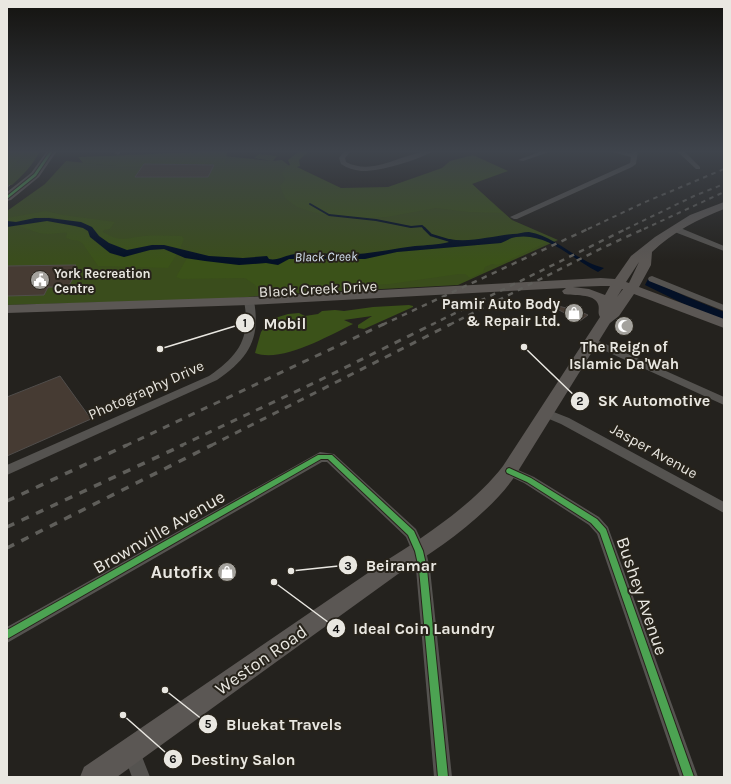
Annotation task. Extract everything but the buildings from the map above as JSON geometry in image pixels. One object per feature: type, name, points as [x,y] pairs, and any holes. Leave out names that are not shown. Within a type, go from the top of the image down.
[{"type":"main road","points":[[7,198],[20,188]]},
{"type":"main road","name":"Weston Road","points":[[94,777],[419,551],[482,501],[509,471],[592,341],[605,315],[614,313],[634,259],[646,251],[658,239],[694,217],[724,205]]},
{"type":"main road","name":"Weston Road","points":[[622,289],[646,265],[646,251]]},
{"type":"main road","points":[[565,287],[605,276],[634,259]]},
{"type":"main road","points":[[565,287],[594,294],[605,305],[605,315]]},
{"type":"main road","name":"Black Creek Drive","points":[[7,318],[565,287],[622,289]]},
{"type":"main road","points":[[622,289],[724,324]]},
{"type":"main road","name":"Black Creek Drive","points":[[7,309],[250,305]]},
{"type":"street","points":[[514,217],[581,188]]},
{"type":"street","points":[[675,229],[724,249]]},
{"type":"street","points":[[652,279],[724,308]]},
{"type":"street","name":"Photography Drive","points":[[7,470],[213,378],[227,369],[240,356],[248,344],[250,305]]},
{"type":"street","points":[[592,341],[724,401]]},
{"type":"street","name":"Jasper Avenue","points":[[546,413],[565,420],[724,508]]},
{"type":"street","name":"Brownville Avenue","points":[[7,635],[326,456],[334,459],[411,533],[419,551]]},
{"type":"street","name":"Bushey Avenue","points":[[509,471],[526,478],[542,488],[594,521],[603,530],[689,777]]},
{"type":"street","points":[[419,551],[423,569],[443,777]]},
{"type":"street","points":[[132,750],[141,777]]},
{"type":"green space","points":[[40,188],[316,188],[322,192],[405,188],[476,188],[512,220],[558,240],[458,285],[269,295],[227,299],[7,305],[7,211]]},
{"type":"green space","points":[[281,188],[476,188],[503,213],[468,212],[436,208],[387,217],[364,218],[331,216],[297,207],[285,198]]},
{"type":"green space","points":[[46,211],[63,215],[115,222],[110,229],[104,230],[103,232],[114,238],[128,239],[144,236],[182,236],[184,239],[180,249],[152,245],[134,250],[123,250],[113,246],[100,236],[94,229],[64,219],[45,217],[21,221],[7,221],[7,218]]},
{"type":"green space","points":[[47,221],[83,228],[90,237],[115,255],[126,257],[136,253],[152,250],[167,251],[177,254],[168,268],[98,266],[83,244],[79,241],[66,238],[67,233],[44,234],[19,226]]},
{"type":"green space","points":[[526,236],[548,242],[498,265],[492,264],[485,267],[483,272],[470,278],[465,274],[459,274],[390,284],[297,289],[288,288],[271,292],[265,290],[258,291],[255,285],[245,278],[181,279],[176,277],[187,258],[239,265],[266,263],[278,265],[289,259],[365,259],[397,252],[501,243],[511,238]]},
{"type":"green space","points":[[409,305],[413,307],[364,329],[358,328],[358,325],[372,316],[344,320],[353,324],[305,347],[278,354],[266,355],[255,353],[261,332],[267,324],[275,318],[288,314],[299,313],[305,316],[318,314],[322,311],[344,311],[373,307]]},
{"type":"water","name":"Black Creek","points":[[35,218],[49,218],[81,222],[92,227],[99,236],[109,243],[127,250],[152,245],[164,245],[209,256],[243,258],[267,256],[269,259],[278,259],[303,253],[364,253],[441,244],[449,242],[447,240],[449,239],[473,240],[529,232],[549,239],[584,260],[604,268],[598,272],[549,242],[527,237],[514,237],[501,243],[397,252],[365,259],[289,259],[278,265],[266,263],[239,265],[205,261],[185,258],[164,249],[150,250],[124,257],[110,253],[90,237],[88,231],[83,228],[47,221],[7,227],[7,221],[16,222]]},
{"type":"water","points":[[648,279],[724,312],[724,320],[686,305],[645,285]]},
{"type":"waterway","points":[[310,204],[329,215],[376,220],[411,227],[422,226],[431,235],[451,241]]},
{"type":"railway","points":[[588,229],[680,188]]},
{"type":"railway","points":[[626,229],[694,196],[715,188]]},
{"type":"railway","points":[[644,229],[724,192]]},
{"type":"railway","points":[[382,325],[590,228]]},
{"type":"railway","points":[[431,325],[628,228]]},
{"type":"railway","points":[[449,325],[602,248],[646,228]]},
{"type":"railway","points":[[125,446],[384,324]]},
{"type":"railway","points":[[180,446],[314,383],[433,324]]},
{"type":"railway","points":[[210,446],[451,324]]},
{"type":"railway","points":[[7,501],[127,445]]},
{"type":"railway","points":[[7,527],[183,445]]},
{"type":"railway","points":[[7,548],[212,445]]},
{"type":"cycle path","points":[[7,198],[20,188]]},
{"type":"cycle path","points":[[7,635],[320,457],[330,457],[411,533],[419,551],[423,569],[443,777]]},
{"type":"cycle path","points":[[509,471],[529,480],[594,521],[603,531],[689,777]]},
{"type":"place","name":"York Recreation Centre","points":[[40,280]]},
{"type":"place","name":"Pamir Auto Body & Repair Ltd.","points":[[574,313]]},
{"type":"place","name":"The Reign of Islamic Da'Wah","points":[[624,326]]},
{"type":"place","name":"SK Automotive","points":[[524,347]]},
{"type":"place","name":"Mobil","points":[[160,349]]},
{"type":"place","name":"Beiramar","points":[[291,571]]},
{"type":"place","name":"Autofix","points":[[227,572]]},
{"type":"place","name":"Ideal Coin Laundry","points":[[274,582]]},
{"type":"place","name":"Bluekat Travels","points":[[165,690]]},
{"type":"place","name":"Destiny Salon","points":[[123,715]]}]
